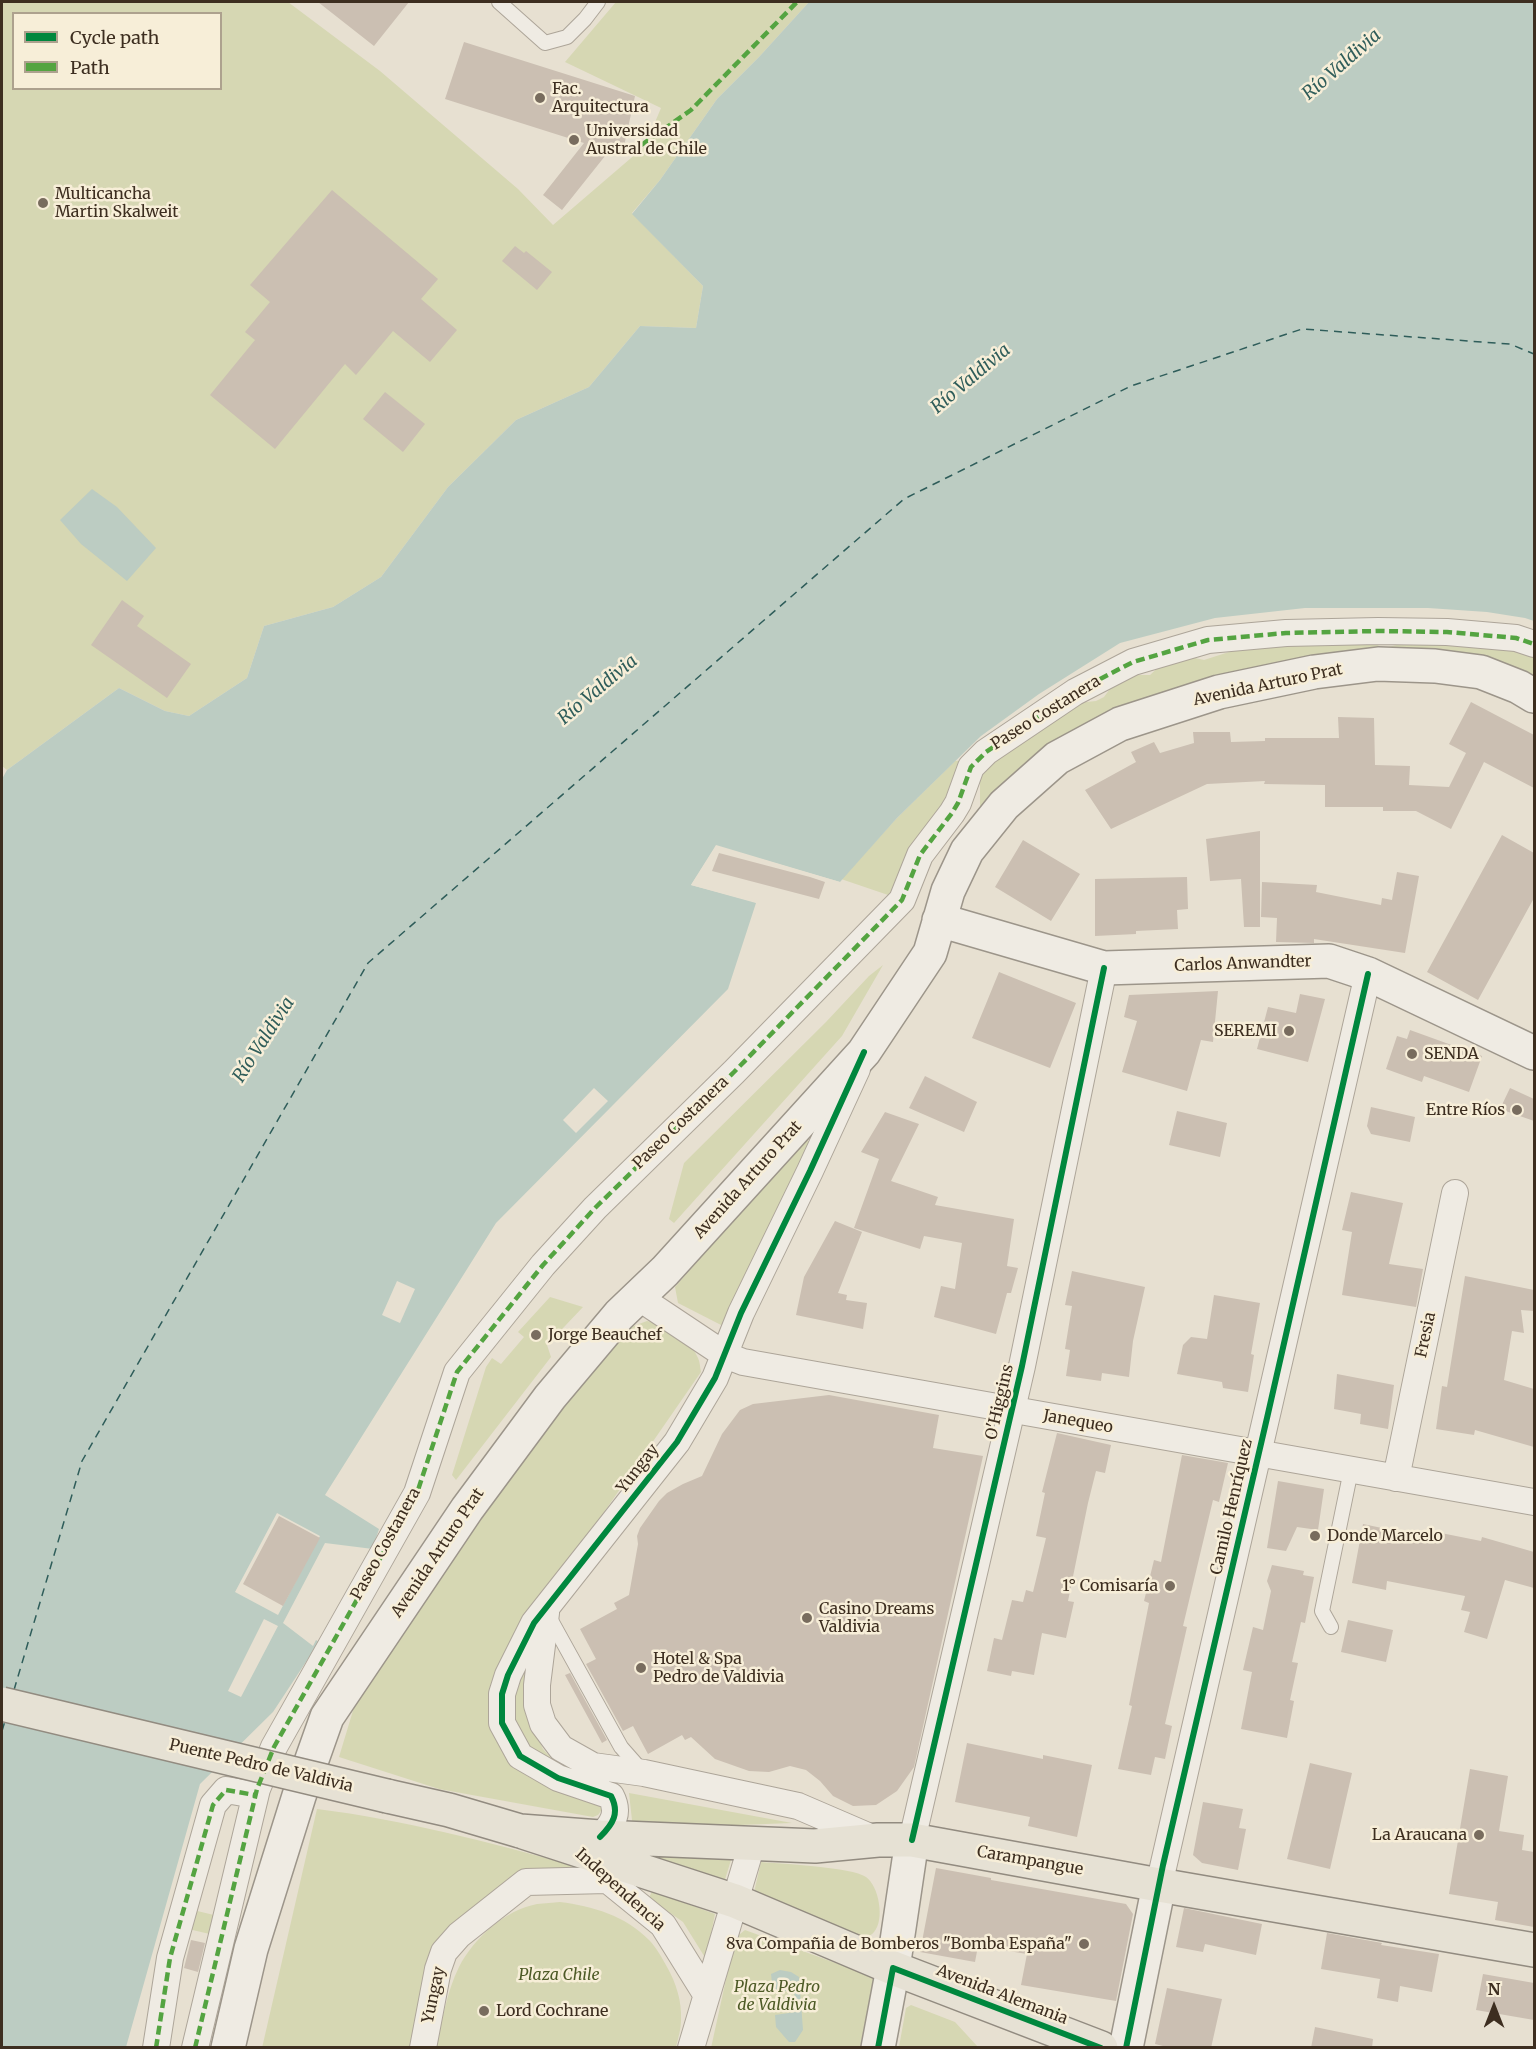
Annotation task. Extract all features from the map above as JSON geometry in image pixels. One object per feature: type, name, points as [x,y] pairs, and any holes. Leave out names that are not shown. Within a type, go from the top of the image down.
[{"type":"main road","name":"Avenida Arturo Prat","points":[[228,2048],[251,1949],[298,1796],[327,1717],[467,1509],[550,1398],[619,1315],[665,1270],[864,1052],[930,953],[948,891],[967,851],[1004,805],[1057,758],[1120,724],[1219,692],[1314,672],[1377,664],[1435,666],[1481,672],[1519,687],[1534,696]]},
{"type":"main road","name":"Carlos Anwandter","points":[[939,920],[1104,968],[1329,962],[1368,974],[1534,1053]]},
{"type":"main road","name":"Puente Pedro de Valdivia","points":[[2,1704],[449,1810],[520,1831]]},
{"type":"main road","name":"Avenida Alemania","points":[[520,1831],[586,1842],[735,1901],[893,1968],[1101,2048]]},
{"type":"main road","name":"Carampangue","points":[[586,1842],[814,1846],[878,1840],[912,1840],[1534,1950]]},
{"type":"main road","points":[[878,2048],[893,1968],[912,1840]]},
{"type":"main road","name":"Camilo Henríquez","points":[[1126,2048],[1159,1885]]},
{"type":"street","name":"Paseo Costanera","points":[[195,2048],[255,1795],[274,1747],[417,1493],[457,1372],[543,1265],[595,1208],[734,1072],[902,900],[920,855],[958,803],[971,767],[986,752],[1041,713],[1076,692],[1133,662],[1208,640],[1286,633],[1424,631],[1504,636],[1534,644]]},
{"type":"street","name":"O'Higgins","points":[[912,1840],[1012,1411],[1104,968]]},
{"type":"street","name":"Camilo Henríquez","points":[[1159,1885],[1368,974]]},
{"type":"street","name":"Yungay","points":[[586,1842],[611,1826],[616,1806],[611,1796],[558,1778],[520,1756],[502,1723],[502,1694],[508,1675],[534,1623],[676,1442],[715,1378],[741,1313],[810,1171],[864,1052]]},
{"type":"street","name":"Fresia","points":[[1396,1478],[1455,1193]]},
{"type":"street","name":"Janequeo","points":[[638,1297],[725,1355],[743,1362],[1534,1502]]},
{"type":"street","points":[[546,1610],[537,1685],[537,1705],[543,1724],[561,1748],[593,1766],[644,1773],[798,1806],[878,1840]]},
{"type":"street","points":[[156,2048],[170,1958],[213,1805],[226,1790],[255,1795]]},
{"type":"street","name":"Independencia","points":[[586,1842],[607,1880],[663,1925],[706,1995]]},
{"type":"street","points":[[691,2048],[752,1844]]},
{"type":"street","name":"Yungay","points":[[423,2048],[438,1969],[444,1952],[459,1935],[526,1882],[607,1880]]},
{"type":"lane","points":[[499,2],[545,43],[567,37],[598,2]]},
{"type":"lane","points":[[1332,1627],[1322,1611],[1351,1470]]},
{"type":"lane","points":[[546,1610],[621,1748],[644,1773]]},
{"type":"green space","points":[[2,2],[288,2],[380,71],[518,189],[553,225],[645,146],[661,108],[565,62],[616,2],[809,2],[717,99],[660,180],[632,213],[703,286],[696,328],[640,326],[589,387],[516,420],[448,487],[381,577],[333,607],[264,626],[247,678],[189,716],[165,711],[119,688],[7,770],[2,766]]},
{"type":"green space","points":[[1366,640],[1384,648],[1417,640],[1510,646],[1534,656],[1534,678],[1515,667],[1474,654],[1409,651],[1190,684],[980,813],[980,768],[1077,703],[1096,701],[1104,697],[1115,682],[1130,675],[1150,675],[1164,662],[1182,655],[1204,660],[1254,644],[1313,646]]},
{"type":"green space","points":[[967,760],[894,897],[841,879],[897,818],[955,761]]},
{"type":"green space","points":[[883,965],[842,1036],[674,1223],[669,1219],[684,1163],[869,976]]},
{"type":"green space","points":[[803,1141],[812,1141],[723,1326],[678,1303],[675,1287]]},
{"type":"green space","points":[[550,1297],[583,1307],[547,1345],[551,1357],[456,1480],[452,1475],[486,1367],[492,1358],[501,1364],[524,1337],[518,1332]]},
{"type":"green space","points":[[647,1321],[669,1329],[684,1339],[695,1351],[701,1372],[582,1544],[490,1722],[502,1750],[521,1772],[539,1782],[599,1796],[603,1808],[598,1815],[593,1817],[439,1789],[339,1757],[355,1704],[527,1446],[617,1340],[631,1327]]},
{"type":"green space","points":[[530,1663],[530,1720],[543,1749],[565,1774],[530,1755],[518,1735],[512,1711],[515,1690]]},
{"type":"green space","points":[[629,1793],[792,1823],[633,1829]]},
{"type":"green space","points":[[317,1809],[414,1825],[477,1840],[572,1865],[571,1873],[476,1914],[414,2047],[262,2048]]},
{"type":"green space","points":[[616,1854],[731,1860],[723,1886]]},
{"type":"green space","points":[[761,1862],[832,1868],[866,1877],[871,1881],[879,1903],[877,1927],[871,1935],[857,1937],[752,1901]]},
{"type":"green space","points":[[652,1891],[715,1914],[706,1959],[683,1922],[649,1898]]},
{"type":"green space","name":"Plaza Chile","points":[[560,1902],[596,1909],[619,1918],[640,1932],[654,1946],[670,1973],[679,1999],[681,2023],[676,2047],[436,2047],[451,1986],[465,1956],[473,1946],[492,1927],[513,1912],[537,1904]]},
{"type":"green space","points":[[189,1909],[218,1916],[214,1935],[184,1928]]},
{"type":"green space","name":"Plaza Pedro de Valdivia","points":[[745,1930],[874,1977],[860,2047],[711,2048],[735,1938]]},
{"type":"green space","points":[[911,2005],[955,2022],[978,2047],[899,2047],[906,2008]]},
{"type":"water","name":"Río Valdivia","points":[[809,2],[1534,2],[1534,621],[1487,612],[1428,608],[1305,608],[1215,618],[1120,643],[1039,694],[981,736],[897,818],[840,882],[716,846],[691,885],[756,903],[728,989],[496,1223],[325,1495],[379,1529],[371,1554],[319,1642],[273,1712],[200,1784],[126,2047],[2,2048],[2,779],[7,770],[119,688],[165,711],[189,716],[247,678],[264,626],[333,607],[381,577],[448,487],[516,420],[589,387],[640,326],[696,328],[703,286],[632,214],[660,180],[717,99]]},
{"type":"water","points":[[92,489],[117,507],[156,548],[127,581],[81,544],[60,520]]},
{"type":"water","points":[[780,1970],[791,1972],[799,1977],[803,2030],[795,2042],[789,2042],[776,2027],[775,2015],[796,2012],[794,1990],[773,1992],[771,1974]]},
{"type":"pier","points":[[716,845],[840,882],[839,885],[718,849],[695,883],[757,900],[759,903],[691,885]]},
{"type":"pier","points":[[594,1088],[608,1101],[576,1133],[563,1120]]},
{"type":"pier","points":[[397,1281],[415,1289],[400,1323],[382,1315]]},
{"type":"pier","points":[[277,1513],[320,1536],[278,1615],[235,1592]]},
{"type":"pier","points":[[325,1543],[373,1549],[319,1642],[316,1640],[313,1646],[283,1623]]},
{"type":"pier","points":[[264,1619],[278,1626],[241,1697],[228,1691]]},
{"type":"building","points":[[318,2],[409,2],[374,46]]},
{"type":"building","name":"Fac. Arquitectura","points":[[464,42],[635,96],[622,155],[609,151],[562,210],[543,195],[584,143],[445,99]]},
{"type":"building","points":[[332,190],[438,279],[421,299],[457,330],[430,362],[393,331],[356,375],[345,364],[275,449],[210,395],[255,340],[245,332],[270,302],[250,285]]},
{"type":"building","points":[[515,246],[524,253],[526,251],[552,272],[537,290],[502,261]]},
{"type":"building","points":[[385,392],[425,424],[403,452],[363,419]]},
{"type":"building","points":[[122,600],[144,616],[137,626],[191,664],[167,698],[91,645]]},
{"type":"building","points":[[1471,702],[1534,735],[1534,788],[1484,762],[1451,829],[1416,811],[1383,811],[1383,807],[1325,807],[1325,785],[1264,784],[1265,781],[1207,784],[1111,829],[1085,790],[1136,762],[1131,752],[1154,742],[1160,753],[1194,743],[1193,732],[1230,732],[1231,742],[1265,741],[1265,738],[1339,738],[1338,717],[1374,718],[1375,765],[1410,766],[1409,785],[1449,787],[1466,753],[1449,744]]},
{"type":"building","points":[[1260,831],[1260,927],[1244,927],[1241,879],[1210,881],[1206,839]]},
{"type":"building","points":[[1502,835],[1534,853],[1534,898],[1478,1000],[1427,972]]},
{"type":"building","points":[[1023,840],[1080,874],[1051,921],[995,887]]},
{"type":"building","points":[[719,853],[825,882],[819,899],[712,871]]},
{"type":"building","points":[[1397,872],[1419,876],[1405,953],[1314,939],[1314,943],[1276,942],[1277,918],[1261,917],[1262,882],[1317,885],[1316,892],[1381,905],[1382,898],[1392,900]]},
{"type":"building","points":[[1187,877],[1188,909],[1177,910],[1178,929],[1095,936],[1095,879]]},
{"type":"building","points":[[999,972],[1076,1003],[1050,1068],[972,1038]]},
{"type":"building","points":[[1218,991],[1213,1042],[1201,1040],[1187,1091],[1122,1072],[1137,1021],[1124,1017],[1129,995]]},
{"type":"building","name":"SEREMI","points":[[1300,994],[1325,999],[1308,1062],[1257,1049],[1268,1007],[1296,1013]]},
{"type":"building","points":[[1410,1030],[1482,1056],[1469,1092],[1424,1076],[1422,1082],[1386,1069],[1397,1036],[1407,1039]]},
{"type":"building","points":[[925,1076],[977,1102],[964,1132],[909,1108]]},
{"type":"building","points":[[1510,1088],[1534,1099],[1534,1121],[1500,1109]]},
{"type":"building","points":[[1371,1107],[1415,1117],[1410,1142],[1371,1134],[1367,1126]]},
{"type":"building","points":[[1177,1111],[1227,1123],[1220,1157],[1169,1145]]},
{"type":"building","points":[[885,1112],[919,1124],[891,1181],[938,1197],[935,1205],[1014,1219],[1007,1266],[1018,1268],[1011,1293],[1007,1293],[996,1334],[934,1317],[941,1286],[955,1289],[962,1243],[924,1236],[920,1249],[854,1228],[879,1159],[861,1152]]},
{"type":"building","points":[[1351,1192],[1403,1203],[1389,1264],[1423,1269],[1416,1307],[1342,1295],[1352,1232],[1342,1230]]},
{"type":"building","points":[[835,1221],[862,1232],[838,1293],[847,1295],[846,1300],[867,1303],[863,1329],[796,1315],[804,1277]]},
{"type":"building","points":[[1072,1271],[1145,1287],[1133,1341],[1129,1377],[1102,1373],[1101,1381],[1066,1376],[1070,1350],[1065,1349],[1072,1306],[1065,1305]]},
{"type":"building","points":[[1465,1276],[1534,1290],[1534,1311],[1521,1310],[1524,1333],[1512,1331],[1504,1380],[1534,1389],[1534,1447],[1475,1430],[1474,1435],[1436,1429],[1442,1386],[1447,1387]]},
{"type":"building","points":[[1214,1295],[1260,1303],[1251,1354],[1254,1355],[1248,1392],[1223,1388],[1222,1382],[1177,1374],[1183,1345],[1191,1337],[1207,1339]]},
{"type":"building","points":[[1337,1374],[1394,1385],[1388,1429],[1360,1424],[1361,1414],[1334,1409]]},
{"type":"building","name":"Casino Dreams Valdivia","points":[[829,1395],[939,1415],[933,1448],[983,1456],[914,1767],[897,1791],[876,1805],[853,1806],[833,1796],[806,1770],[790,1766],[769,1772],[749,1771],[715,1759],[691,1737],[685,1740],[682,1735],[648,1754],[633,1726],[623,1731],[586,1664],[596,1659],[580,1629],[617,1609],[614,1603],[629,1595],[640,1528],[667,1493],[702,1476],[722,1434],[740,1410],[753,1404]]},
{"type":"building","points":[[1057,1433],[1111,1445],[1105,1473],[1096,1471],[1088,1503],[1068,1601],[1074,1602],[1066,1638],[1042,1633],[1034,1675],[1012,1671],[1011,1676],[987,1671],[994,1638],[1002,1640],[1012,1600],[1023,1602],[1026,1590],[1033,1592],[1046,1538],[1036,1536],[1045,1493],[1042,1492]]},
{"type":"building","points":[[1182,1455],[1228,1463],[1219,1502],[1213,1500],[1183,1626],[1187,1627],[1165,1724],[1172,1726],[1165,1759],[1155,1757],[1151,1775],[1118,1769],[1132,1706],[1129,1705],[1149,1603],[1144,1601],[1154,1560],[1161,1562]]},
{"type":"building","points":[[1278,1481],[1324,1489],[1318,1530],[1297,1527],[1286,1551],[1267,1548]]},
{"type":"building","points":[[279,1516],[320,1538],[283,1606],[243,1584]]},
{"type":"building","points":[[1363,1524],[1424,1537],[1426,1530],[1481,1541],[1482,1537],[1534,1552],[1534,1588],[1505,1580],[1487,1639],[1464,1632],[1470,1612],[1461,1610],[1465,1596],[1387,1581],[1386,1590],[1352,1583]]},
{"type":"building","points":[[1272,1565],[1304,1571],[1303,1575],[1314,1577],[1305,1623],[1301,1622],[1292,1662],[1298,1663],[1290,1700],[1294,1701],[1287,1738],[1241,1729],[1252,1672],[1243,1670],[1253,1627],[1263,1630],[1271,1591],[1267,1581]]},
{"type":"building","points":[[1348,1620],[1393,1630],[1386,1662],[1341,1652]]},
{"type":"building","points":[[570,1673],[607,1740],[602,1743],[565,1675]]},
{"type":"building","points":[[967,1743],[1043,1759],[1043,1755],[1092,1765],[1077,1837],[1028,1826],[1030,1817],[955,1802]]},
{"type":"building","points":[[1310,1763],[1352,1773],[1330,1869],[1287,1859]]},
{"type":"building","points":[[1470,1769],[1508,1776],[1499,1831],[1524,1835],[1522,1850],[1534,1852],[1534,1927],[1495,1920],[1498,1902],[1449,1894]]},
{"type":"building","points":[[1203,1802],[1243,1809],[1239,1828],[1246,1829],[1238,1870],[1202,1863],[1193,1855]]},
{"type":"building","points":[[936,1868],[1126,1904],[1133,1914],[1116,2001],[1021,1985],[1027,1954],[978,1946],[975,1962],[920,1952]]},
{"type":"building","points":[[1184,1908],[1262,1924],[1256,1955],[1205,1944],[1203,1952],[1176,1947]]},
{"type":"building","points":[[1327,1933],[1382,1943],[1381,1945],[1439,1954],[1432,1992],[1400,1986],[1398,2002],[1377,1998],[1380,1979],[1321,1969]]},
{"type":"building","points":[[191,1940],[205,1943],[198,1972],[184,1968]]},
{"type":"building","points":[[1483,1974],[1534,1983],[1534,2020],[1476,2010]]},
{"type":"building","points":[[1167,1988],[1222,1999],[1211,2048],[1171,2048],[1155,2044]]},
{"type":"building","points":[[1315,2027],[1373,2039],[1372,2048],[1311,2048]]},
{"type":"ferry route","points":[[14,1690],[82,1461],[368,963],[904,499],[1131,386],[1302,329],[1510,344],[1534,354]]},
{"type":"ferry route","points":[[2,1731],[5,1721]]},
{"type":"marked path","points":[[630,153],[691,110],[797,2]]},
{"type":"marked path","points":[[195,2048],[257,1789],[274,1747],[417,1493],[457,1372],[543,1265],[595,1208],[734,1072],[902,900],[920,855],[958,803],[971,767],[986,752],[1075,692],[1133,662],[1208,640],[1286,633],[1378,631],[1447,632],[1516,638],[1534,644]]},
{"type":"marked path","points":[[156,2048],[170,1958],[213,1805],[226,1790],[255,1795]]},
{"type":"cycle path","points":[[912,1840],[1022,1366],[1104,968]]},
{"type":"cycle path","points":[[1126,2048],[1163,1865],[1368,974]]},
{"type":"cycle path","points":[[600,1837],[614,1818],[615,1808],[611,1796],[558,1778],[520,1756],[502,1723],[502,1694],[508,1675],[534,1623],[677,1442],[715,1378],[741,1313],[810,1171],[864,1052]]},
{"type":"cycle path","points":[[878,2048],[893,1968],[1101,2048]]},
{"type":"place","name":"Fac. Arquitectura","points":[[540,98]]},
{"type":"place","name":"Universidad Austral de Chile","points":[[574,140]]},
{"type":"place","name":"Multicancha Martin Skalweit","points":[[43,203]]},
{"type":"place","name":"SEREMI","points":[[1289,1031]]},
{"type":"place","name":"SENDA","points":[[1412,1054]]},
{"type":"place","name":"Entre Ríos","points":[[1517,1110]]},
{"type":"place","name":"Jorge Beauchef","points":[[536,1335]]},
{"type":"place","name":"Donde Marcelo","points":[[1315,1536]]},
{"type":"place","name":"1° Comisaría","points":[[1170,1586]]},
{"type":"place","name":"Casino Dreams Valdivia","points":[[807,1618]]},
{"type":"place","name":"Hotel & Spa Pedro de Valdivia","points":[[641,1668]]},
{"type":"place","name":"La Araucana","points":[[1479,1835]]},
{"type":"place","name":"8va Compañia de Bomberos \"Bomba España\"","points":[[1084,1944]]},
{"type":"place","name":"Lord Cochrane","points":[[484,2011]]}]
